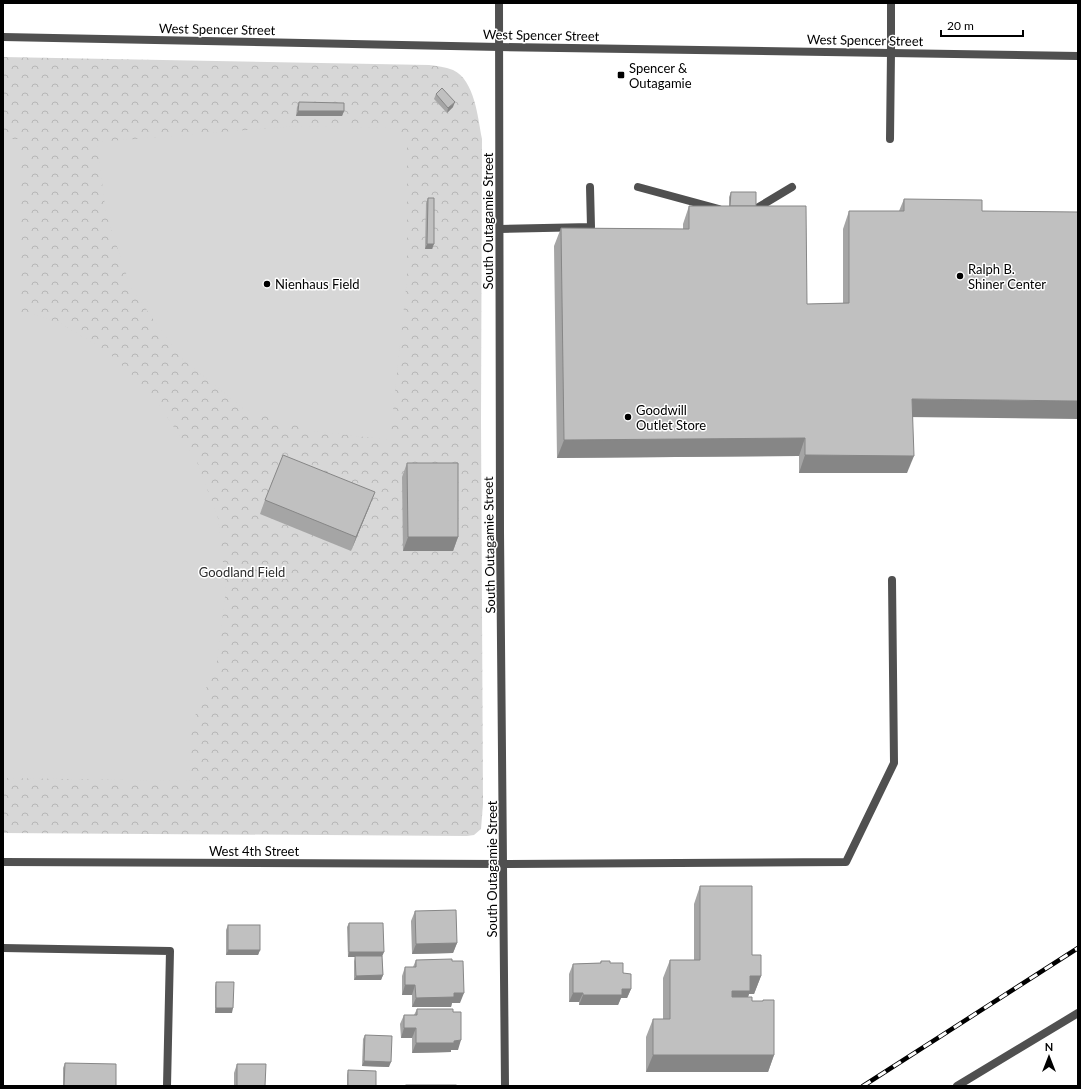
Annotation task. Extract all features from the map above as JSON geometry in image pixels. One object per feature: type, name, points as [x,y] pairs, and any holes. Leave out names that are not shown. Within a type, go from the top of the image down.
[{"type":"street","name":"South Outagamie Street","points":[[499,3],[500,524],[505,1086]]},
{"type":"street","points":[[890,139],[891,3]]},
{"type":"street","name":"West Spencer Street","points":[[3,37],[500,47],[1078,56]]},
{"type":"street","points":[[500,229],[591,227],[590,187]]},
{"type":"street","points":[[638,187],[728,211]]},
{"type":"street","points":[[741,211],[754,211],[792,187]]},
{"type":"street","name":"West 4th Street","points":[[3,862],[504,864],[846,862],[894,763],[892,580]]},
{"type":"street","points":[[3,948],[170,951],[167,1086]]},
{"type":"street","points":[[957,1086],[1078,1013]]},
{"type":"green space","name":"Goodland Field","points":[[3,57],[429,65],[453,70],[466,82],[471,91],[477,111],[482,139],[481,421],[483,804],[481,829],[474,835],[3,833]]},
{"type":"green space","name":"Nienhaus Field","points":[[297,126],[390,128],[407,147],[407,279],[390,440],[314,431],[244,409],[181,358],[131,288],[106,214],[97,142]]},
{"type":"green space","points":[[3,139],[21,139],[21,313],[32,314],[62,324],[109,353],[152,394],[197,462],[218,518],[226,589],[217,661],[191,726],[191,781],[3,778]]},
{"type":"building","points":[[442,88],[455,102],[448,108],[436,94]]},
{"type":"building","points":[[299,102],[344,103],[344,111],[298,111]]},
{"type":"building","points":[[731,192],[756,192],[756,206],[730,206]]},
{"type":"building","points":[[428,198],[434,198],[434,244],[427,244]]},
{"type":"building","points":[[904,199],[982,200],[982,211],[1078,212],[1078,401],[912,399],[914,456],[805,455],[805,438],[564,440],[561,228],[689,229],[689,206],[806,206],[807,304],[849,303],[849,211],[904,211]]},
{"type":"building","points":[[283,455],[375,492],[356,537],[265,500]]},
{"type":"building","points":[[407,463],[458,463],[458,537],[408,537]]},
{"type":"building","points":[[700,886],[752,886],[752,955],[761,955],[761,976],[750,976],[750,991],[732,991],[732,997],[752,997],[752,1001],[774,1000],[774,1055],[653,1055],[653,1019],[670,1019],[670,960],[700,960]]},
{"type":"building","points":[[456,910],[457,943],[416,944],[415,911]]},
{"type":"building","points":[[349,923],[383,923],[384,952],[349,952]]},
{"type":"building","points":[[228,925],[260,925],[260,950],[228,950]]},
{"type":"building","points":[[355,956],[382,956],[383,975],[356,976]]},
{"type":"building","points":[[452,959],[452,961],[463,961],[464,993],[454,993],[454,997],[416,998],[415,985],[405,985],[405,967],[416,967],[416,960]]},
{"type":"building","points":[[601,961],[623,963],[623,973],[631,974],[631,989],[622,989],[622,995],[583,995],[583,993],[573,993],[573,964],[601,963]]},
{"type":"building","points":[[216,982],[234,982],[233,1008],[216,1008]]},
{"type":"building","points":[[417,1009],[453,1009],[453,1012],[461,1012],[461,1040],[454,1041],[454,1043],[416,1043],[416,1028],[404,1028],[404,1015],[417,1015]]},
{"type":"building","points":[[365,1035],[392,1036],[391,1062],[364,1061]]},
{"type":"building","points":[[65,1063],[116,1064],[116,1086],[64,1086]]},
{"type":"building","points":[[237,1064],[266,1064],[265,1086],[237,1086]]},
{"type":"building","points":[[348,1070],[376,1071],[376,1086],[348,1086]]},
{"type":"building","points":[[456,1085],[456,1086],[406,1086]]},
{"type":"railway","points":[[863,1086],[1078,948]]},
{"type":"place","name":"Spencer & Outagamie","points":[[621,75]]},
{"type":"place","name":"Ralph B. Shiner Center","points":[[960,276]]},
{"type":"place","name":"Nienhaus Field","points":[[267,284]]},
{"type":"place","name":"Goodwill Outlet Store","points":[[628,417]]}]
